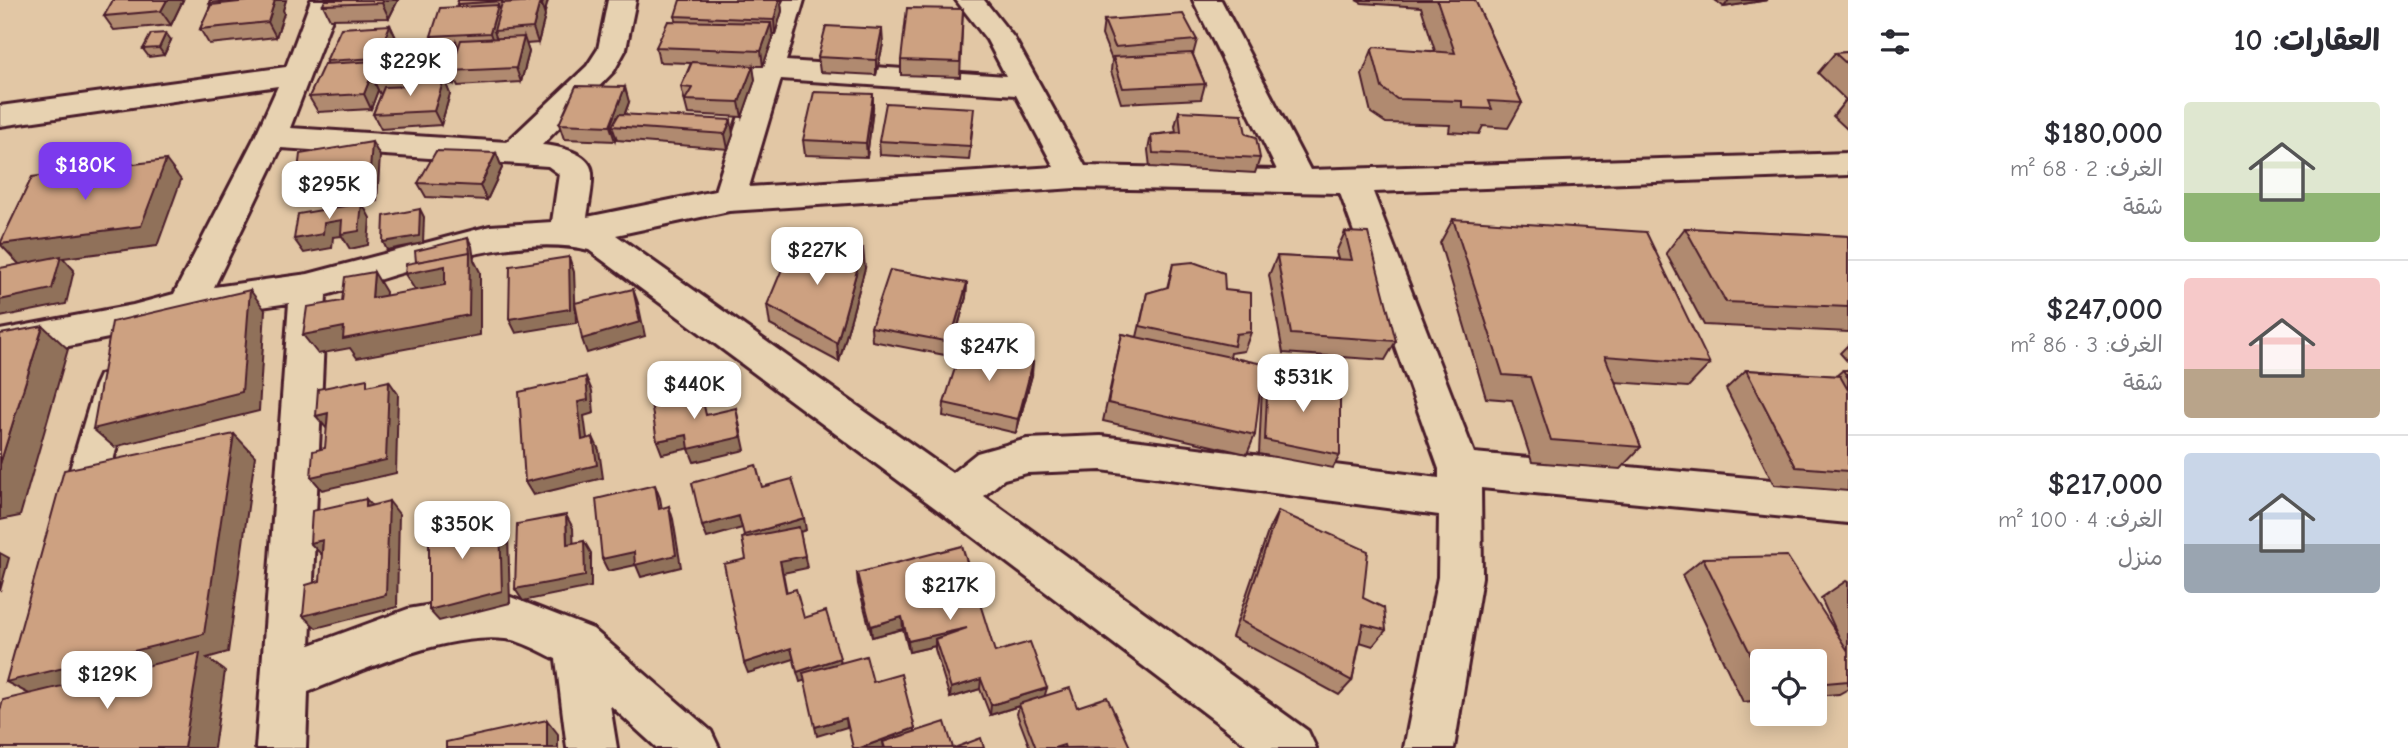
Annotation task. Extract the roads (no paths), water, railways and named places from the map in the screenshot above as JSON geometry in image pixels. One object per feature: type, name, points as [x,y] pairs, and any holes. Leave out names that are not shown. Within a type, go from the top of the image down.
[{"type":"street","points":[[187,304],[271,137],[325,0]]},
{"type":"street","points":[[515,153],[598,71],[612,49],[622,0]]},
{"type":"street","points":[[729,200],[790,0]]},
{"type":"street","points":[[970,0],[1000,38],[1075,177]]},
{"type":"street","points":[[1207,0],[1298,180]]},
{"type":"street","points":[[768,68],[1027,88]]},
{"type":"street","points":[[0,116],[298,74]]},
{"type":"street","points":[[271,137],[556,156],[576,170],[568,233]]},
{"type":"street","points":[[0,345],[133,319],[187,304],[308,287],[490,238],[568,233],[729,200],[1075,177],[1353,182],[1848,164]]},
{"type":"street","points":[[1353,182],[1460,484],[1460,577],[1429,748]]},
{"type":"street","points":[[568,233],[600,241],[953,497],[1291,748]]},
{"type":"street","points":[[281,748],[308,287]]},
{"type":"street","points":[[69,547],[133,319]]},
{"type":"street","points":[[953,497],[992,465],[1027,456],[1101,453],[1460,484],[1848,505]]},
{"type":"street","points":[[284,678],[408,631],[508,617],[577,645],[694,748]]},
{"type":"street","points":[[577,645],[592,748]]}]
